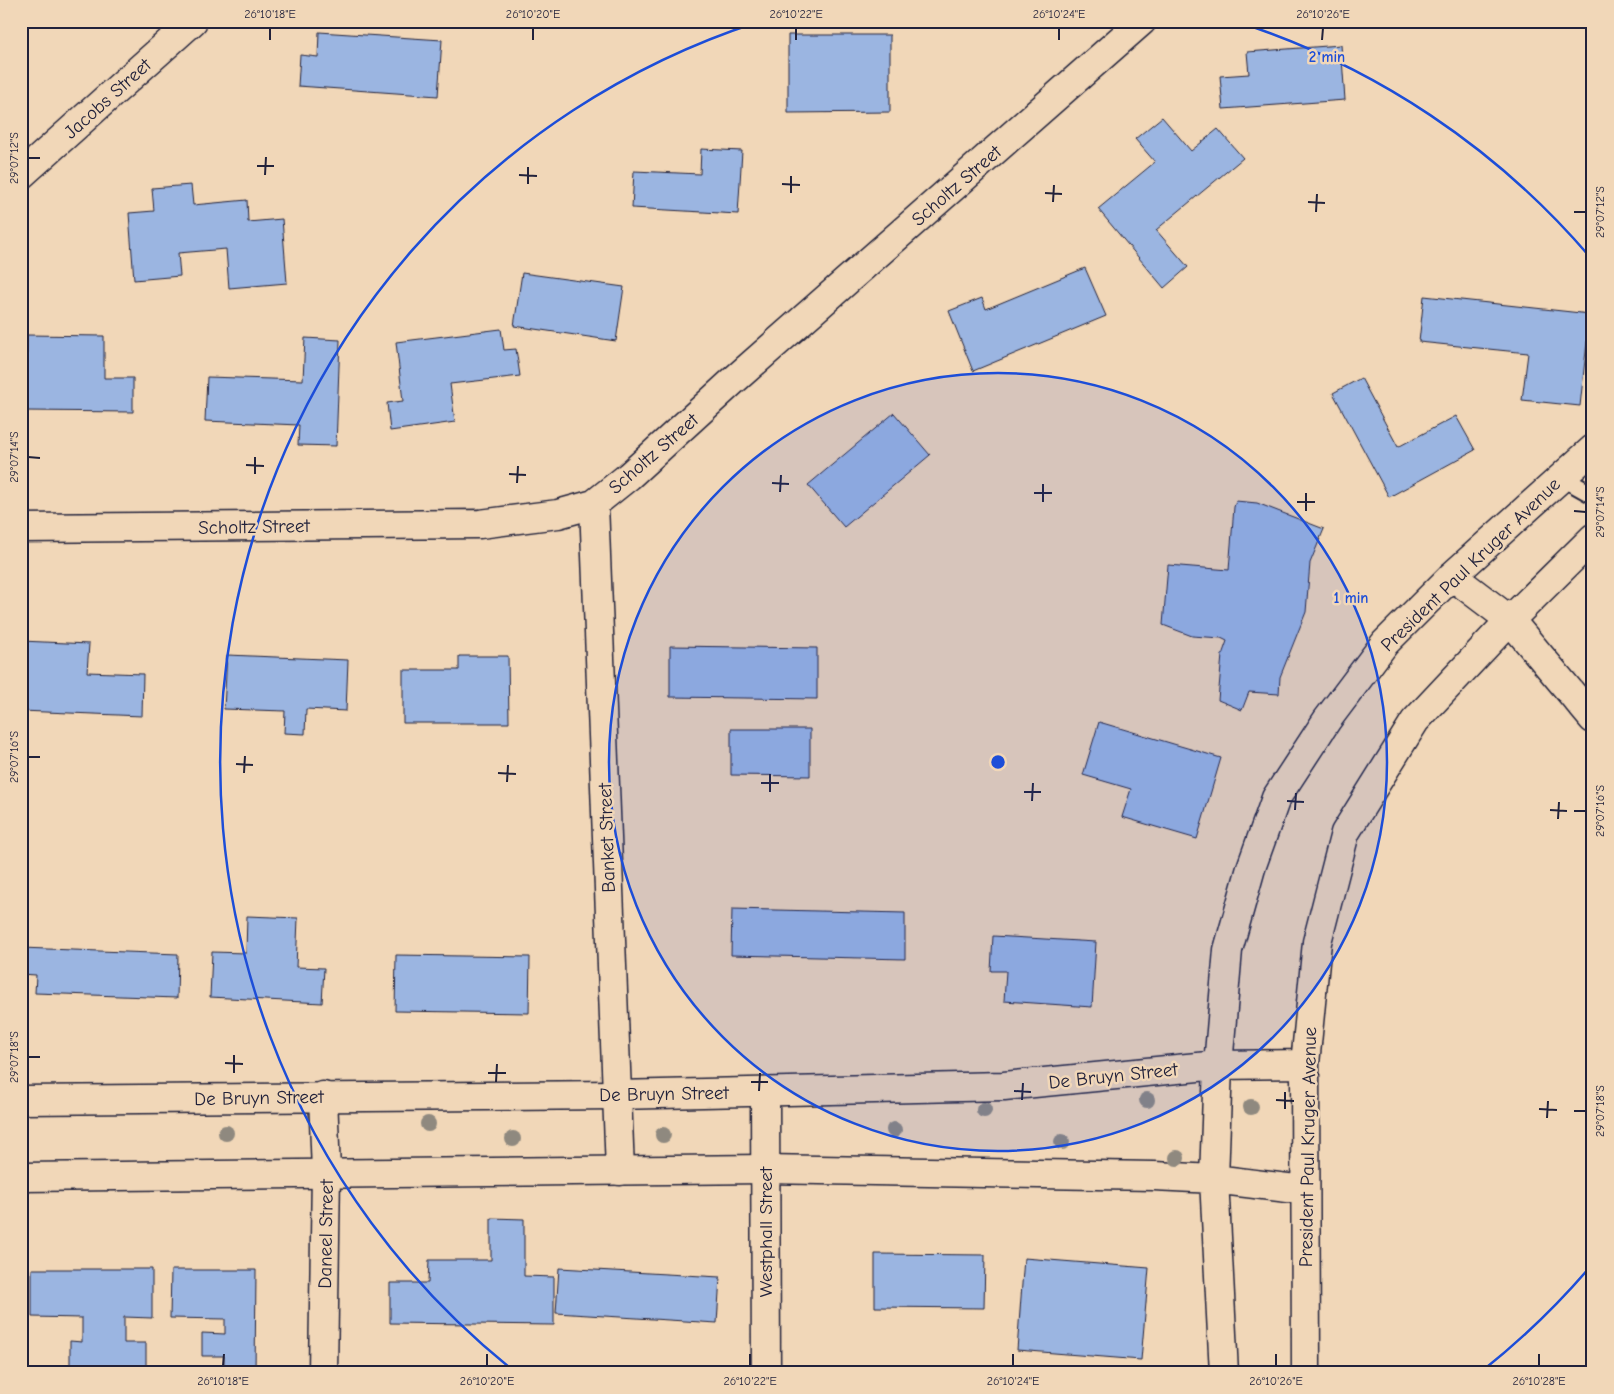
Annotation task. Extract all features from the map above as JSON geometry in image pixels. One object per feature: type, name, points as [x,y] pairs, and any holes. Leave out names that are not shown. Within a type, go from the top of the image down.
[{"type":"street","name":"Jacobs Street","points":[[21,175],[193,21]]},
{"type":"street","name":"Scholtz Street","points":[[21,528],[480,524],[558,514],[594,504],[629,476],[733,381],[1142,21]]},
{"type":"street","name":"President Paul Kruger Avenue","points":[[1224,1373],[1214,1179],[1218,1065],[1228,950],[1251,868],[1276,798],[1327,720],[1385,643],[1452,576],[1593,449]]},
{"type":"street","name":"Banket Street","points":[[594,504],[620,1171]]},
{"type":"street","name":"President Paul Kruger Avenue","points":[[1306,1373],[1305,1064],[1317,942],[1345,833],[1415,721],[1510,620],[1593,538]]},
{"type":"street","points":[[1452,576],[1510,620],[1593,719]]},
{"type":"street","name":"De Bruyn Street","points":[[21,1100],[616,1095],[1004,1086],[1218,1065],[1305,1064]]},
{"type":"street","name":"Westphall Street","points":[[765,1092],[766,1373]]},
{"type":"street","name":"Daneel Street","points":[[323,1096],[326,1172],[323,1373]]},
{"type":"street","points":[[21,1176],[765,1169],[1046,1173],[1214,1179],[1304,1190]]},
{"type":"lane","points":[[1561,477],[1593,495]]},
{"type":"building","points":[[1423,21],[1487,21],[1487,25]]},
{"type":"building","points":[[319,32],[442,40],[438,96],[298,86],[300,55],[318,57]]},
{"type":"building","points":[[788,35],[890,35],[890,112],[788,113]]},
{"type":"building","points":[[1341,45],[1345,100],[1223,109],[1220,76],[1249,74],[1247,52]]},
{"type":"building","points":[[1162,117],[1191,151],[1218,129],[1243,158],[1156,230],[1188,267],[1164,288],[1098,209],[1155,162],[1135,139]]},
{"type":"building","points":[[701,149],[742,151],[738,214],[632,208],[634,171],[700,174]]},
{"type":"building","points":[[191,185],[193,205],[247,200],[248,222],[282,219],[287,283],[229,288],[226,249],[178,253],[180,276],[134,280],[129,213],[154,211],[152,188]]},
{"type":"building","points":[[1085,268],[1106,316],[973,371],[949,311],[982,298],[986,309]]},
{"type":"building","points":[[522,273],[624,287],[616,341],[514,326]]},
{"type":"building","points":[[1424,296],[1590,314],[1580,406],[1522,400],[1528,353],[1419,342]]},
{"type":"building","points":[[501,329],[504,350],[516,349],[520,376],[450,384],[455,422],[390,431],[387,403],[403,401],[396,342]]},
{"type":"building","points":[[27,335],[104,336],[104,378],[133,378],[133,412],[26,411]]},
{"type":"building","points":[[305,338],[340,340],[336,446],[298,445],[299,425],[205,421],[207,377],[303,380]]},
{"type":"building","points":[[1361,378],[1398,447],[1456,416],[1475,450],[1389,497],[1333,393]]},
{"type":"building","points":[[894,413],[930,455],[844,527],[808,485]]},
{"type":"building","points":[[1236,501],[1257,503],[1324,529],[1310,563],[1306,612],[1280,677],[1279,694],[1249,692],[1242,710],[1218,700],[1222,655],[1227,641],[1221,638],[1192,636],[1163,625],[1168,565],[1229,570]]},
{"type":"building","points":[[21,641],[89,644],[87,672],[143,674],[142,716],[21,711]]},
{"type":"building","points":[[670,646],[817,648],[817,699],[670,697]]},
{"type":"building","points":[[227,655],[348,660],[346,711],[306,709],[305,734],[284,733],[285,711],[224,709]]},
{"type":"building","points":[[459,656],[508,656],[509,723],[403,723],[403,670],[459,670]]},
{"type":"building","points":[[1099,722],[1221,758],[1197,839],[1122,817],[1131,789],[1083,775]]},
{"type":"building","points":[[731,729],[810,729],[810,776],[731,775]]},
{"type":"building","points":[[732,909],[905,913],[905,959],[731,955]]},
{"type":"building","points":[[247,916],[298,918],[296,967],[324,968],[322,1003],[210,997],[212,952],[246,953]]},
{"type":"building","points":[[993,936],[1096,942],[1092,1007],[1004,1001],[1006,971],[991,971]]},
{"type":"building","points":[[21,948],[178,954],[177,998],[35,993],[36,975],[21,974]]},
{"type":"building","points":[[396,955],[530,957],[529,1013],[395,1011]]},
{"type":"building","points":[[491,1218],[524,1219],[524,1276],[554,1277],[554,1325],[390,1323],[390,1283],[428,1283],[429,1260],[491,1260]]},
{"type":"building","points":[[875,1254],[985,1255],[984,1308],[875,1307]]},
{"type":"building","points":[[1024,1258],[1149,1268],[1141,1360],[1017,1350]]},
{"type":"building","points":[[559,1268],[720,1277],[717,1323],[556,1313]]},
{"type":"building","points":[[32,1269],[152,1269],[152,1318],[124,1317],[124,1343],[146,1343],[146,1372],[70,1372],[70,1341],[82,1342],[82,1318],[32,1317]]},
{"type":"building","points":[[171,1270],[256,1270],[255,1373],[224,1373],[224,1356],[202,1356],[202,1333],[225,1334],[225,1319],[170,1318]]}]
